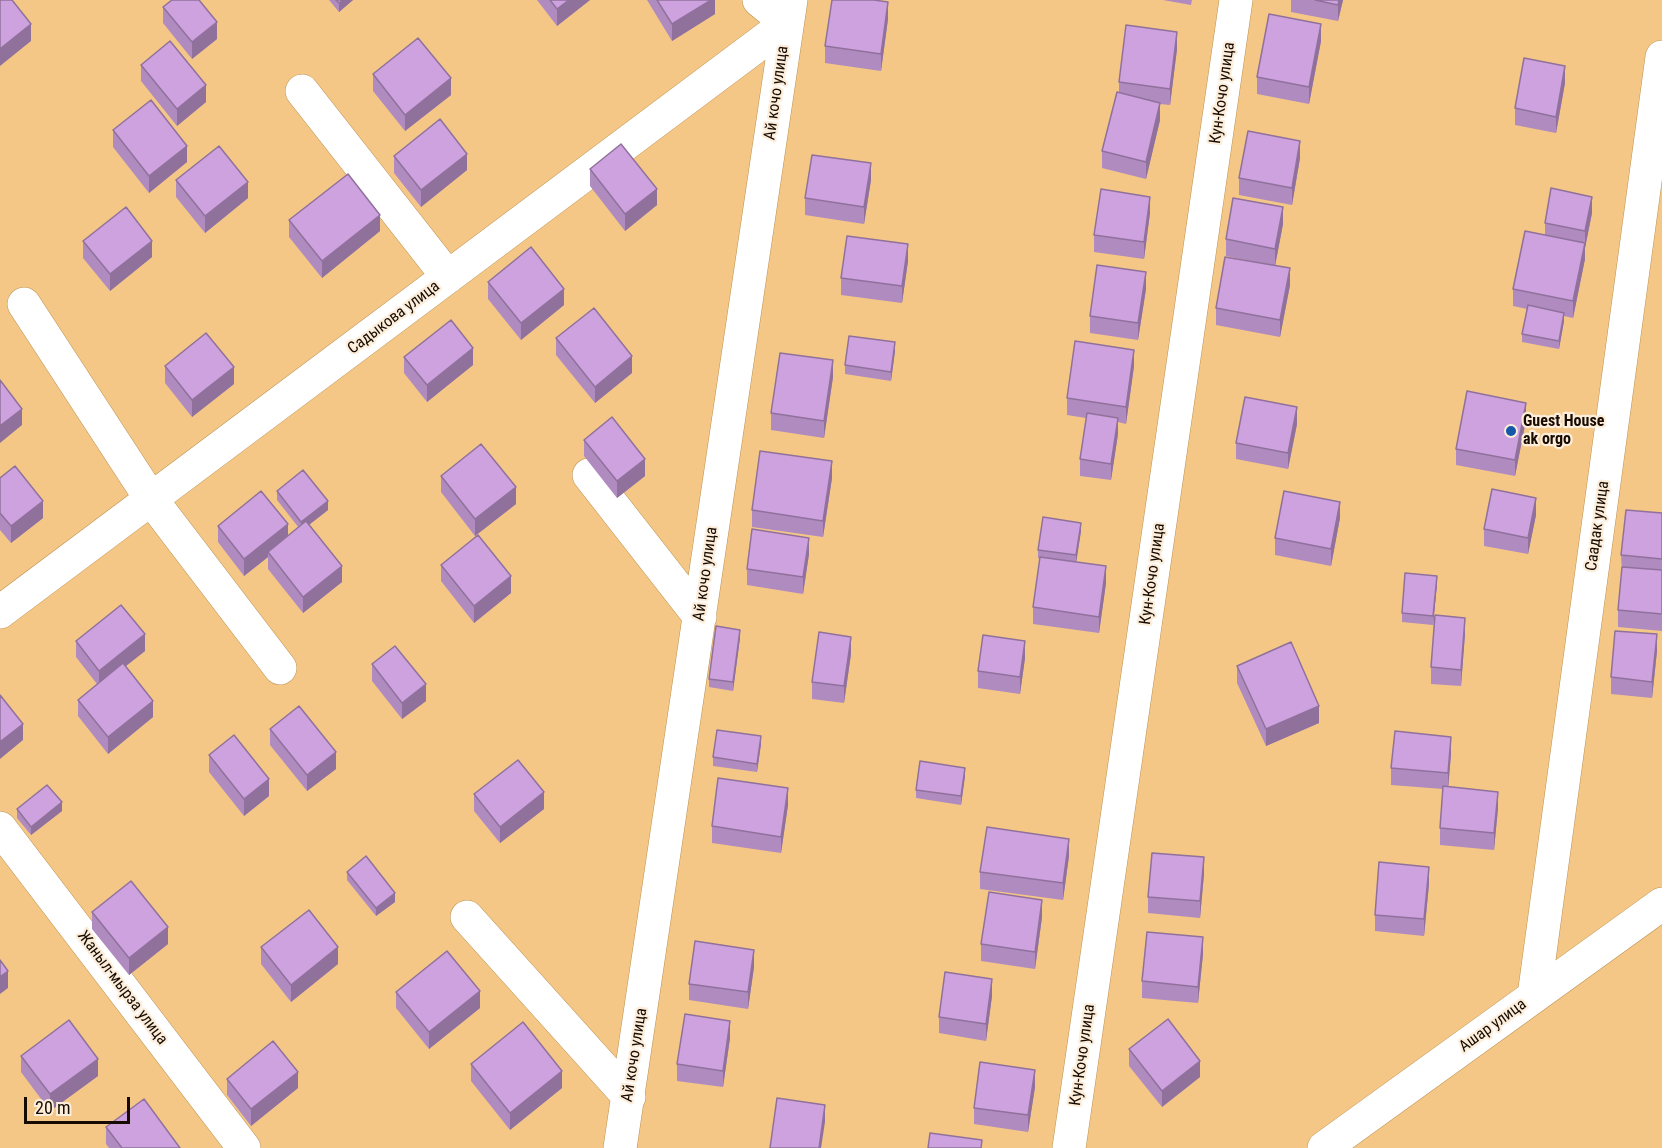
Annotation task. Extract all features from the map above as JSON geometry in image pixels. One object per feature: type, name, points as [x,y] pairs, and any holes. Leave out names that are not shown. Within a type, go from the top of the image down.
[{"type":"street","points":[[759,0],[789,11]]},
{"type":"street","name":"Кун-Кочо улица","points":[[1069,1148],[1236,0]]},
{"type":"street","name":"Садыкова улица","points":[[0,612],[448,277],[789,11]]},
{"type":"street","name":"Ай кочо улица","points":[[620,1148],[789,11]]},
{"type":"street","name":"Саадак улица","points":[[1534,996],[1662,57]]},
{"type":"street","points":[[302,91],[448,277]]},
{"type":"street","points":[[24,304],[151,499],[280,668]]},
{"type":"street","points":[[589,475],[700,617]]},
{"type":"street","name":"Жаныл-мырза улица","points":[[0,828],[244,1148]]},
{"type":"street","name":"Ашар улица","points":[[1324,1148],[1662,904]]},
{"type":"street","points":[[467,917],[629,1097]]},
{"type":"building","points":[[0,0],[12,0],[31,24],[0,49]]},
{"type":"building","points":[[172,0],[199,0],[217,22],[192,42],[163,7]]},
{"type":"building","points":[[550,0],[569,0],[557,9]]},
{"type":"building","points":[[657,0],[711,0],[672,24]]},
{"type":"building","points":[[832,0],[888,2],[881,54],[825,46]]},
{"type":"building","points":[[1315,0],[1339,0],[1338,5]]},
{"type":"building","points":[[1269,14],[1321,24],[1309,87],[1257,77]]},
{"type":"building","points":[[1126,25],[1177,32],[1170,89],[1119,82]]},
{"type":"building","points":[[418,38],[451,78],[405,115],[373,74]]},
{"type":"building","points":[[170,41],[206,85],[177,109],[141,65]]},
{"type":"building","points":[[1524,58],[1565,66],[1556,117],[1515,108]]},
{"type":"building","points":[[1117,92],[1160,103],[1146,162],[1102,151]]},
{"type":"building","points":[[151,100],[187,146],[149,176],[113,130]]},
{"type":"building","points":[[440,119],[467,154],[421,190],[394,156]]},
{"type":"building","points":[[1248,131],[1300,141],[1292,188],[1239,178]]},
{"type":"building","points":[[621,144],[657,189],[625,214],[590,169]]},
{"type":"building","points":[[219,146],[248,182],[205,216],[176,180]]},
{"type":"building","points":[[812,155],[871,163],[864,207],[805,198]]},
{"type":"building","points":[[348,174],[380,215],[322,261],[289,220]]},
{"type":"building","points":[[1551,188],[1592,197],[1585,231],[1545,223]]},
{"type":"building","points":[[1101,189],[1150,197],[1144,242],[1094,235]]},
{"type":"building","points":[[1233,198],[1283,207],[1275,249],[1226,239]]},
{"type":"building","points":[[126,207],[152,241],[110,274],[83,241]]},
{"type":"building","points":[[1525,231],[1585,243],[1573,301],[1513,289]]},
{"type":"building","points":[[847,236],[908,244],[902,286],[841,278]]},
{"type":"building","points":[[531,247],[564,289],[521,323],[488,282]]},
{"type":"building","points":[[1225,257],[1290,268],[1280,320],[1216,308]]},
{"type":"building","points":[[1097,265],[1146,272],[1138,323],[1090,316]]},
{"type":"building","points":[[1528,305],[1564,313],[1559,341],[1522,334]]},
{"type":"building","points":[[594,308],[632,356],[595,387],[556,338]]},
{"type":"building","points":[[451,320],[473,348],[427,385],[404,357]]},
{"type":"building","points":[[206,333],[234,367],[192,400],[165,366]]},
{"type":"building","points":[[849,336],[895,342],[891,372],[845,365]]},
{"type":"building","points":[[1075,341],[1134,350],[1126,407],[1067,398]]},
{"type":"building","points":[[780,353],[833,360],[824,421],[771,413]]},
{"type":"building","points":[[0,380],[22,409],[0,426]]},
{"type":"building","points":[[1467,391],[1526,403],[1515,460],[1456,449]]},
{"type":"building","points":[[1245,397],[1297,407],[1288,453],[1236,443]]},
{"type":"building","points":[[1087,413],[1118,418],[1111,464],[1080,459]]},
{"type":"building","points":[[612,417],[645,459],[617,481],[584,440]]},
{"type":"building","points":[[481,444],[516,487],[475,519],[441,476]]},
{"type":"building","points":[[760,451],[832,461],[823,521],[752,510]]},
{"type":"building","points":[[15,466],[43,501],[11,526],[0,513],[0,478]]},
{"type":"building","points":[[303,470],[328,501],[301,522],[277,491]]},
{"type":"building","points":[[1492,489],[1536,498],[1528,538],[1484,529]]},
{"type":"building","points":[[261,491],[288,524],[244,559],[218,526]]},
{"type":"building","points":[[1284,491],[1340,502],[1331,549],[1275,538]]},
{"type":"building","points":[[1626,510],[1662,513],[1662,559],[1621,555]]},
{"type":"building","points":[[1043,517],[1081,523],[1076,555],[1038,550]]},
{"type":"building","points":[[306,521],[342,566],[303,597],[268,552]]},
{"type":"building","points":[[752,529],[809,538],[803,577],[747,569]]},
{"type":"building","points":[[478,535],[511,576],[474,606],[441,565]]},
{"type":"building","points":[[1040,557],[1106,566],[1099,617],[1033,607]]},
{"type":"building","points":[[1622,567],[1662,570],[1662,614],[1618,610]]},
{"type":"building","points":[[1405,573],[1437,576],[1433,616],[1402,613]]},
{"type":"building","points":[[121,605],[145,634],[99,671],[76,641]]},
{"type":"building","points":[[1435,615],[1465,618],[1461,670],[1431,667]]},
{"type":"building","points":[[716,626],[740,630],[733,682],[709,679]]},
{"type":"building","points":[[1615,631],[1657,634],[1652,682],[1611,677]]},
{"type":"building","points":[[819,632],[851,637],[844,686],[812,682]]},
{"type":"building","points":[[983,635],[1025,641],[1020,677],[978,671]]},
{"type":"building","points":[[1291,642],[1319,706],[1266,729],[1237,666]]},
{"type":"building","points":[[395,646],[426,684],[402,703],[372,664]]},
{"type":"building","points":[[123,663],[153,701],[108,737],[78,700]]},
{"type":"building","points":[[0,695],[23,724],[0,742]]},
{"type":"building","points":[[299,706],[336,752],[307,775],[270,729]]},
{"type":"building","points":[[717,730],[761,736],[757,764],[713,757]]},
{"type":"building","points":[[1395,731],[1451,737],[1448,773],[1391,768]]},
{"type":"building","points":[[234,735],[269,779],[244,799],[209,755]]},
{"type":"building","points":[[518,760],[544,792],[500,827],[474,794]]},
{"type":"building","points":[[920,761],[965,768],[961,796],[916,790]]},
{"type":"building","points":[[718,778],[788,788],[781,837],[712,826]]},
{"type":"building","points":[[47,785],[62,802],[31,827],[17,809]]},
{"type":"building","points":[[1443,786],[1498,792],[1494,833],[1440,828]]},
{"type":"building","points":[[987,827],[1069,839],[1063,883],[980,872]]},
{"type":"building","points":[[1152,853],[1204,857],[1200,901],[1148,897]]},
{"type":"building","points":[[366,856],[395,893],[376,908],[347,872]]},
{"type":"building","points":[[1379,862],[1429,867],[1424,919],[1375,915]]},
{"type":"building","points":[[131,881],[168,927],[129,958],[92,912]]},
{"type":"building","points":[[989,892],[1042,900],[1035,952],[981,944]]},
{"type":"building","points":[[309,910],[338,947],[291,985],[261,947]]},
{"type":"building","points":[[1147,932],[1203,937],[1198,987],[1142,981]]},
{"type":"building","points":[[695,941],[754,950],[748,992],[689,984]]},
{"type":"building","points":[[447,951],[480,991],[429,1032],[396,992]]},
{"type":"building","points":[[0,960],[8,971],[0,977]]},
{"type":"building","points":[[945,972],[992,979],[986,1024],[939,1017]]},
{"type":"building","points":[[685,1014],[730,1021],[723,1071],[677,1064]]},
{"type":"building","points":[[1168,1019],[1200,1061],[1162,1091],[1129,1049]]},
{"type":"building","points":[[69,1020],[98,1059],[50,1094],[21,1056]]},
{"type":"building","points":[[523,1022],[562,1071],[510,1113],[471,1064]]},
{"type":"building","points":[[273,1041],[298,1072],[251,1109],[227,1079]]},
{"type":"building","points":[[980,1062],[1035,1070],[1028,1115],[974,1108]]},
{"type":"building","points":[[777,1098],[825,1105],[819,1148],[770,1148]]},
{"type":"building","points":[[144,1099],[180,1148],[122,1148],[106,1127]]},
{"type":"building","points":[[930,1133],[982,1140],[981,1148],[928,1148]]},
{"type":"place","name":"Guest House ak orgo","points":[[1511,431]]}]
